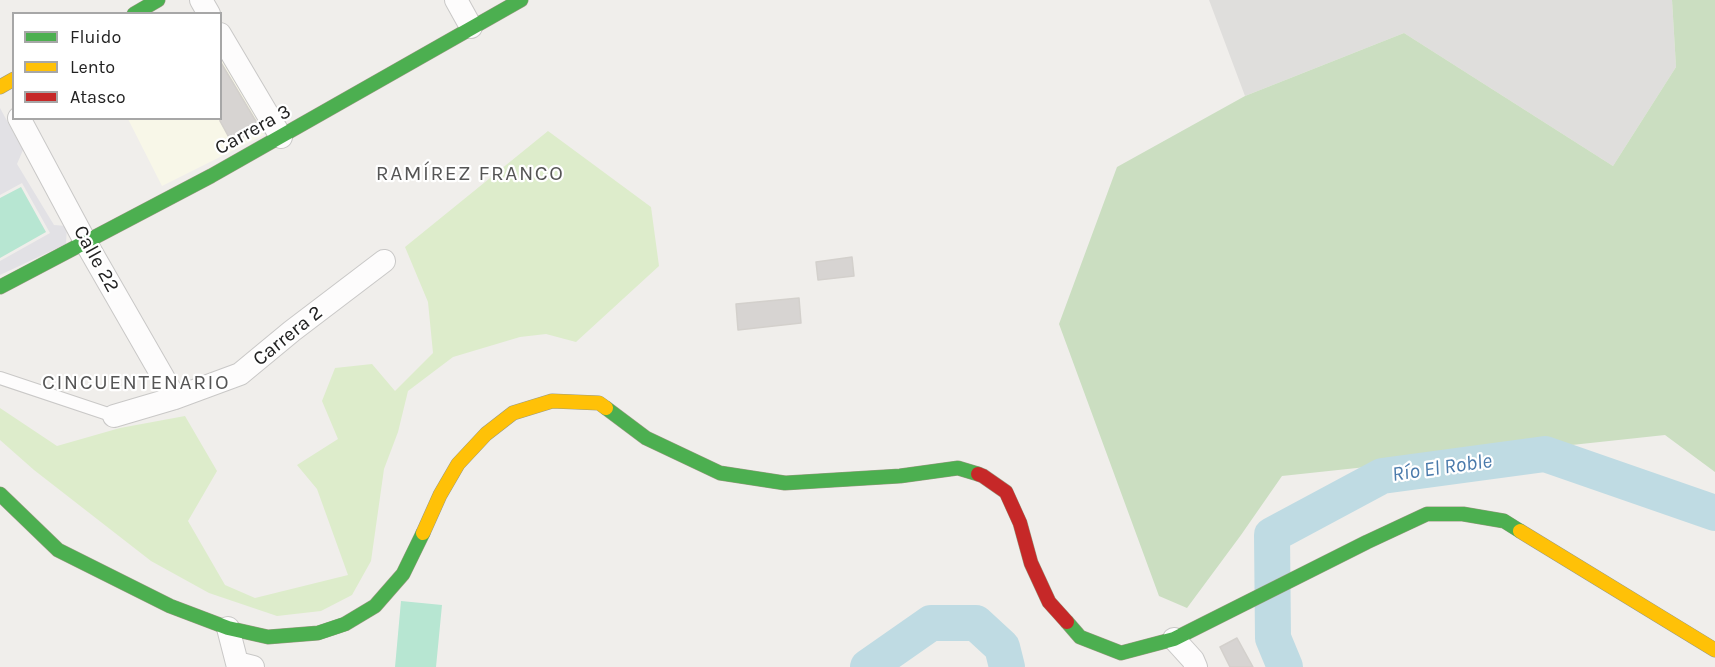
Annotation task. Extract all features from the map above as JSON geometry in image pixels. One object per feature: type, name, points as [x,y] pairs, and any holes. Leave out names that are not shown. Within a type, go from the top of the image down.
[{"type":"main road","points":[[137,12],[158,0]]},
{"type":"main road","name":"Carrera 3","points":[[0,287],[281,137],[521,0]]},
{"type":"main road","points":[[0,494],[58,550],[170,606],[228,628],[268,637],[318,633],[345,624],[375,606],[403,574],[440,495],[458,464],[486,434],[513,413],[552,401],[599,403],[646,438],[720,473],[785,483],[900,476],[958,468],[983,476],[1006,492],[1020,523],[1031,563],[1049,602],[1080,637],[1124,660],[1174,639],[1427,514],[1463,514],[1504,521],[1715,651]]},
{"type":"street","points":[[456,0],[471,27]]},
{"type":"street","points":[[222,37],[281,137]]},
{"type":"street","points":[[4,84],[12,103]]},
{"type":"street","name":"Calle 22","points":[[20,120],[86,243],[175,398]]},
{"type":"street","name":"Carrera 2","points":[[114,416],[175,398],[240,374],[384,261]]},
{"type":"street","points":[[228,628],[237,663],[253,667]]},
{"type":"street","points":[[1174,639],[1193,660],[1196,667]]},
{"type":"lane","points":[[0,378],[114,416]]},
{"type":"shaded area","points":[[1209,0],[1672,0],[1676,67],[1613,166],[1404,33],[1245,96]]},
{"type":"shaded area","points":[[222,49],[264,135],[162,186],[129,120],[222,120]]},
{"type":"shaded area","points":[[0,108],[23,150],[17,164],[54,225],[67,226],[66,244],[0,275],[0,261],[50,233],[22,183],[0,195]]},
{"type":"green space","points":[[1672,0],[1715,0],[1715,472],[1665,435],[1282,476],[1187,608],[1159,596],[1059,324],[1117,167],[1245,96],[1404,33],[1613,166],[1676,67]]},
{"type":"green space","points":[[548,131],[651,207],[659,266],[576,342],[546,334],[520,337],[453,357],[408,391],[398,432],[384,469],[371,561],[352,595],[321,611],[277,616],[209,593],[151,561],[34,470],[0,440],[0,408],[57,446],[120,428],[185,416],[217,471],[188,521],[225,585],[255,598],[348,575],[317,489],[297,465],[338,439],[322,401],[335,368],[372,364],[395,391],[433,353],[428,302],[405,247]]},
{"type":"green space","points":[[21,187],[46,232],[0,258],[0,198]]},
{"type":"green space","points":[[401,601],[442,605],[436,667],[395,667]]},
{"type":"building","points":[[222,64],[260,128],[232,143],[220,121],[222,120]]},
{"type":"building","points":[[852,257],[854,276],[818,280],[816,262]]},
{"type":"building","points":[[799,298],[801,323],[738,330],[736,304]]},
{"type":"building","points":[[1237,638],[1253,667],[1230,667],[1220,647]]},
{"type":"waterway","name":"Río El Roble","points":[[1285,667],[1273,638],[1272,535],[1382,476],[1545,454],[1715,513]]},
{"type":"waterway","name":"Río El Roble","points":[[868,667],[931,623],[976,623],[1002,647],[1007,667]]},
{"type":"traffic: fast","points":[[137,12],[158,0]]},
{"type":"traffic: fast","points":[[0,287],[211,176],[521,0]]},
{"type":"traffic: fast","points":[[606,408],[646,438],[720,473],[785,483],[900,476],[958,468],[978,474]]},
{"type":"traffic: fast","points":[[0,494],[58,550],[170,606],[228,628],[268,637],[318,633],[345,624],[375,606],[403,574],[423,533]]},
{"type":"traffic: fast","points":[[1067,622],[1080,637],[1121,653],[1174,639],[1427,514],[1463,514],[1504,521],[1520,531]]},
{"type":"traffic: slow","points":[[0,87],[12,80]]},
{"type":"traffic: slow","points":[[423,533],[440,495],[458,464],[486,434],[513,413],[552,401],[599,403],[606,408]]},
{"type":"traffic: slow","points":[[1520,531],[1715,650]]},
{"type":"traffic: jam","points":[[978,474],[1006,492],[1020,523],[1031,563],[1049,602],[1067,622]]},
{"type":"district","name":"RAMÍREZ FRANCO","points":[[470,174]]},
{"type":"district","name":"CINCUENTENARIO","points":[[136,383]]}]
